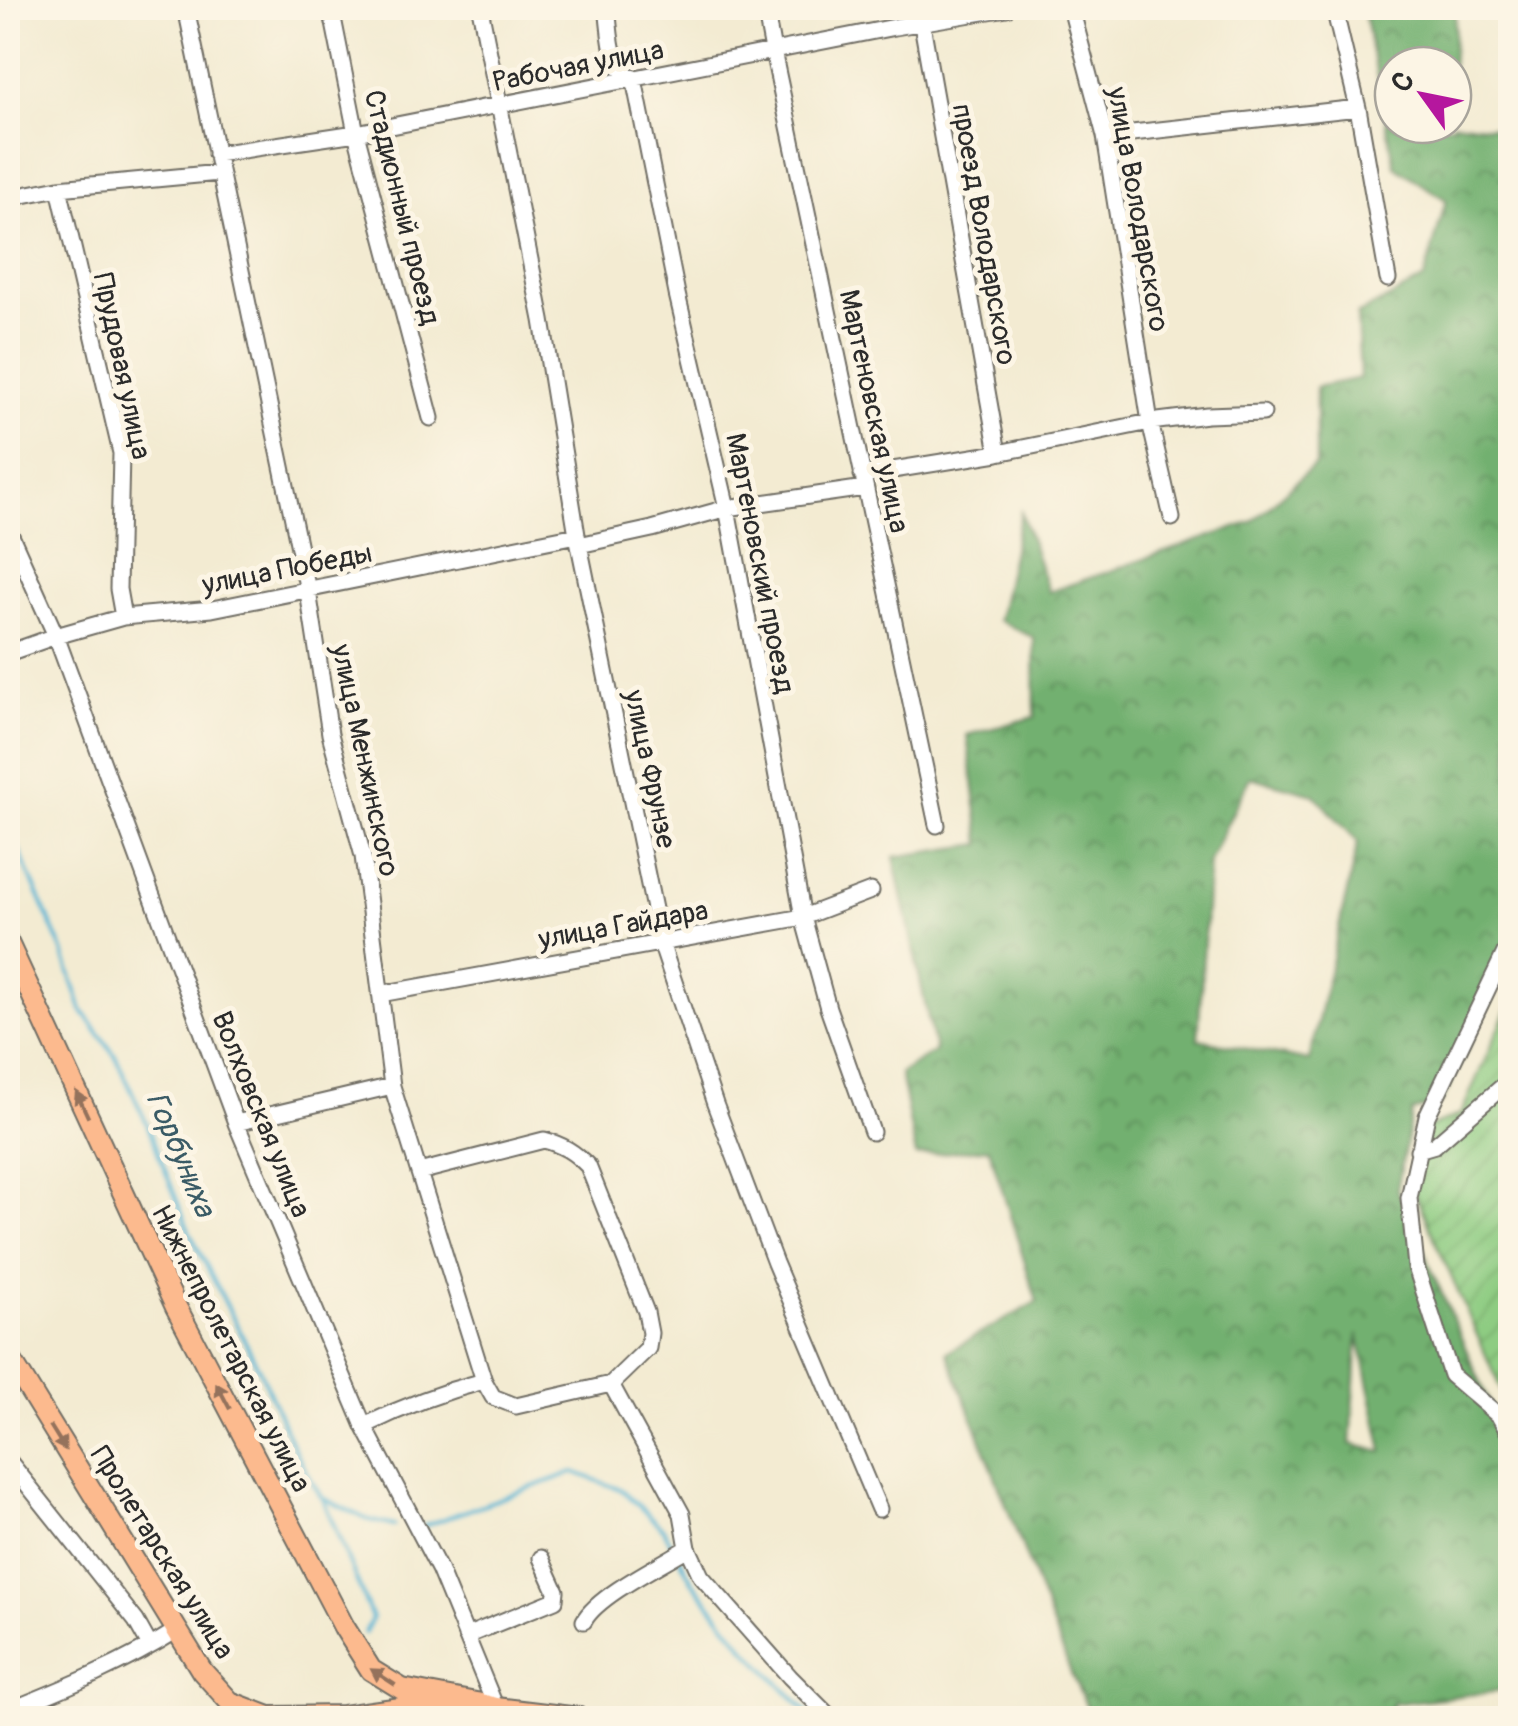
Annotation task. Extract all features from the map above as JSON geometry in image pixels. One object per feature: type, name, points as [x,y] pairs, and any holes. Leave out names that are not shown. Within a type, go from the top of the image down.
[{"type":"main road","name":"Нижнепролетарская улица","points":[[8,943],[176,1307],[344,1628],[370,1670],[402,1689],[486,1706]]},
{"type":"main road","name":"Пролетарская улица","points":[[8,1355],[229,1710],[269,1717],[343,1717],[401,1708],[486,1706],[579,1718]]},
{"type":"street","name":"улица Менжинского","points":[[186,8],[308,591],[330,734],[363,856],[392,1086],[484,1381]]},
{"type":"street","name":"Стадионный проезд","points":[[331,8],[356,133],[431,418]]},
{"type":"street","name":"улица Фрунзе","points":[[480,8],[542,320],[578,540],[661,943],[714,1104],[775,1263],[879,1510]]},
{"type":"street","name":"Мартеновский проезд","points":[[607,8],[616,64],[623,74],[634,79],[676,294],[727,508],[803,918],[828,1008],[872,1132]]},
{"type":"street","name":"Мартеновская улица","points":[[765,8],[937,825]]},
{"type":"street","points":[[895,27],[896,8]]},
{"type":"street","name":"Рабочая улица","points":[[216,154],[356,133],[1008,8]]},
{"type":"street","name":"улица Володарского","points":[[1071,8],[1106,136],[1150,422],[1172,518]]},
{"type":"street","points":[[1334,8],[1358,108],[1388,279]]},
{"type":"street","name":"проезд Володарского","points":[[922,24],[998,453]]},
{"type":"street","points":[[1106,136],[1358,108]]},
{"type":"street","points":[[8,198],[58,188],[220,173]]},
{"type":"street","name":"Прудовая улица","points":[[58,188],[121,453],[118,589],[123,617]]},
{"type":"street","name":"улица Победы","points":[[8,652],[123,617],[212,608],[652,529],[727,508],[1150,422],[1263,412]]},
{"type":"street","name":"Волховская улица","points":[[8,529],[56,636],[236,1122],[364,1426],[439,1568],[466,1636],[486,1706]]},
{"type":"street","name":"улица Гайдара","points":[[380,994],[803,918],[871,891]]},
{"type":"street","points":[[1510,942],[1427,1116],[1409,1198],[1416,1268],[1452,1375],[1505,1411],[1510,1435]]},
{"type":"street","points":[[1418,1150],[1436,1145],[1510,1080]]},
{"type":"street","points":[[236,1122],[392,1086]]},
{"type":"street","points":[[364,1426],[407,1404],[484,1381],[493,1397],[516,1406],[611,1384],[648,1348],[646,1312],[588,1166],[576,1153],[544,1140],[418,1172]]},
{"type":"street","points":[[611,1384],[682,1514],[688,1548],[700,1576],[831,1718]]},
{"type":"street","points":[[8,1460],[136,1620],[150,1646]]},
{"type":"street","points":[[584,1620],[589,1611],[608,1597],[688,1548]]},
{"type":"street","points":[[466,1636],[555,1600],[556,1590],[541,1558]]},
{"type":"street","points":[[136,1620],[160,1604]]},
{"type":"street","points":[[8,1711],[61,1690],[176,1630]]},
{"type":"green space","points":[[1363,8],[1456,8],[1453,45],[1373,45],[1373,57]]},
{"type":"green space","points":[[1473,124],[1510,129],[1510,174],[1501,178],[1510,181],[1510,958],[1442,1102],[1412,1112],[1397,1190],[1510,1451],[1510,1690],[1391,1704],[1396,1718],[1092,1718],[947,1352],[1037,1302],[989,1148],[916,1156],[900,1073],[935,1051],[894,857],[981,844],[967,735],[1035,717],[1034,638],[998,620],[1021,512],[1049,592],[1252,522],[1316,464],[1316,387],[1360,378],[1357,315],[1424,279],[1446,200],[1395,166],[1391,145],[1473,145]],"holes":[[[1250,777],[1314,794],[1358,842],[1309,1061],[1198,1039],[1209,861]],[[1358,1334],[1383,1451],[1351,1444]]]},
{"type":"green space","points":[[1510,1003],[1510,1410],[1414,1192],[1425,1129],[1461,1114]]},
{"type":"waterway","name":"Горбуниха","points":[[8,826],[63,951],[82,1010],[116,1057],[189,1231],[259,1369],[296,1453],[321,1497],[366,1519],[394,1526]]},
{"type":"waterway","name":"Горбуниха","points":[[424,1526],[574,1472],[622,1490],[664,1530],[674,1549]]},
{"type":"waterway","name":"Горбуниха","points":[[323,1499],[372,1618],[365,1633]]},
{"type":"waterway","name":"Горбуниха","points":[[679,1557],[692,1581],[744,1647],[813,1718]]}]
